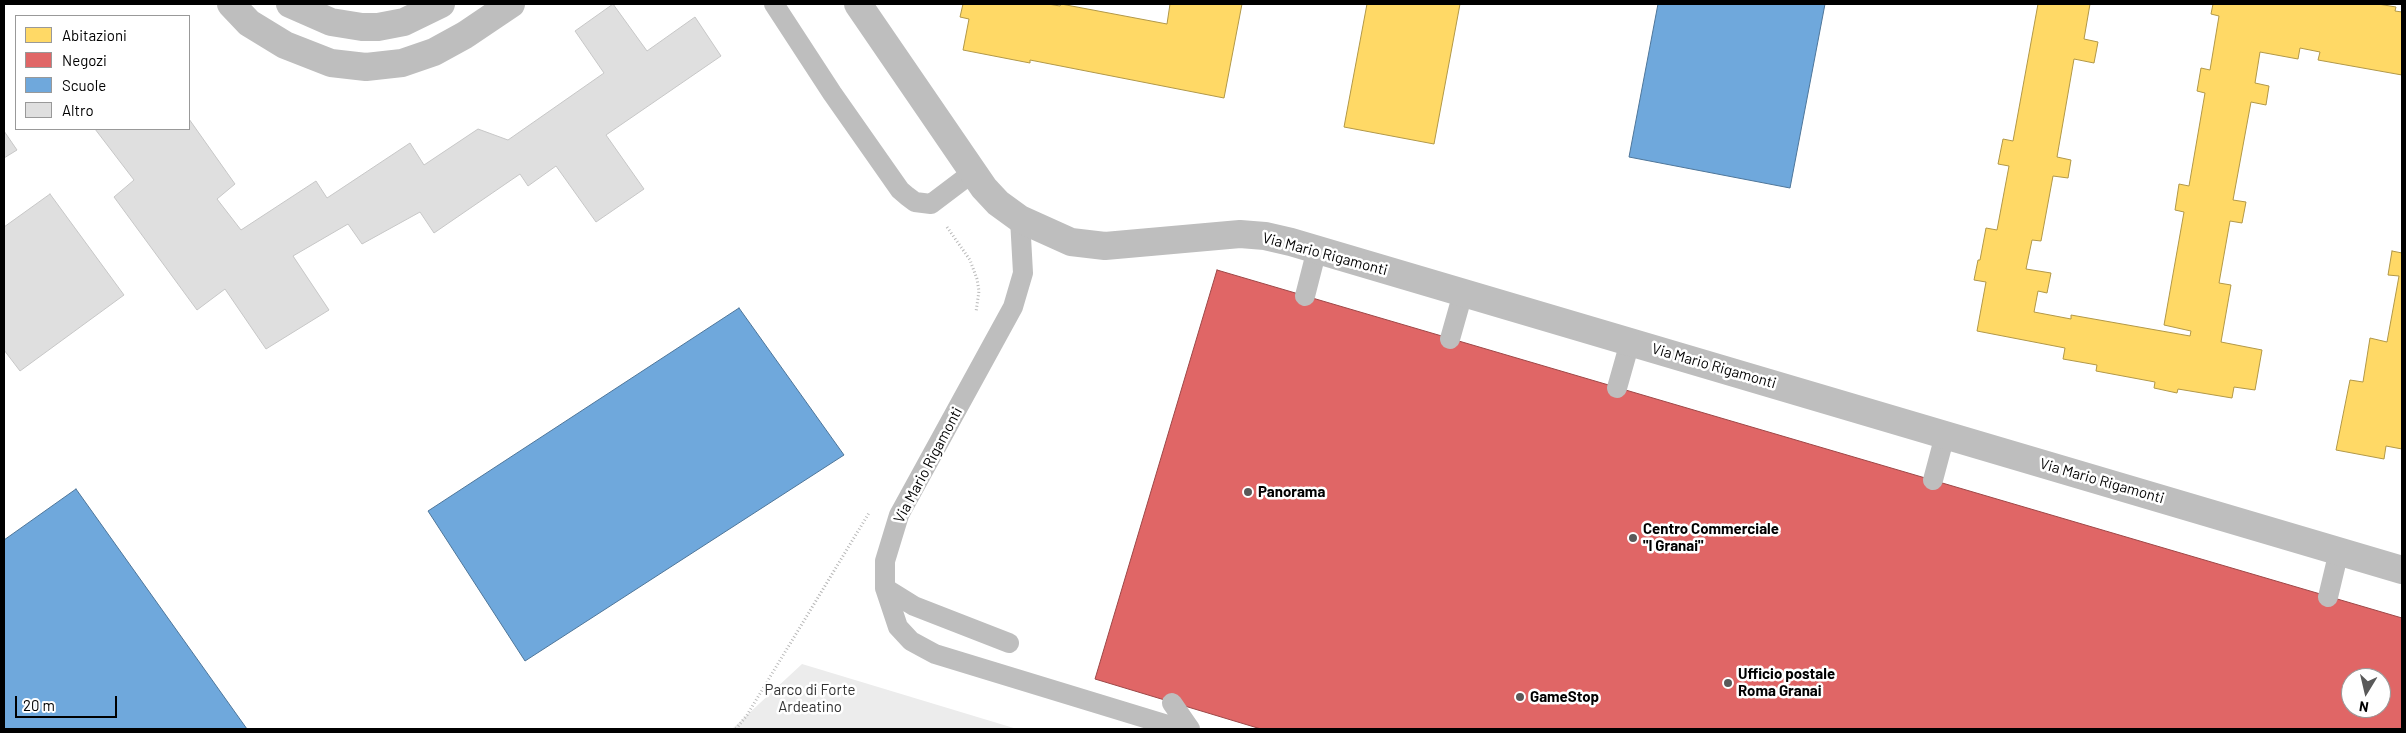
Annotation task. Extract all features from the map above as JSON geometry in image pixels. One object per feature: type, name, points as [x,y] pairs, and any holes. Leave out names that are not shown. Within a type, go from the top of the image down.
[{"type":"street","points":[[231,4],[250,23],[285,46],[331,63],[366,67],[402,63],[434,52],[465,35],[511,4]]},
{"type":"street","points":[[290,4],[331,22],[362,27],[378,27],[404,22],[441,4]]},
{"type":"street","name":"Via Mario Rigamonti","points":[[858,4],[972,173],[998,203],[1020,219],[1071,242],[1089,245],[1135,245],[1240,234],[1265,236],[1317,249],[2402,570]]},
{"type":"lane","points":[[774,4],[832,94],[900,190],[915,202],[931,204],[972,173]]},
{"type":"lane","name":"Via Mario Rigamonti","points":[[1020,219],[1023,273],[1014,307],[899,515],[885,561],[885,588],[898,627],[911,641],[928,650],[1181,729]]},
{"type":"lane","points":[[1305,296],[1317,249]]},
{"type":"lane","points":[[1450,339],[1462,293]]},
{"type":"lane","points":[[1617,388],[1630,342]]},
{"type":"lane","points":[[1933,480],[1945,435]]},
{"type":"lane","points":[[2328,596],[2339,551]]},
{"type":"lane","points":[[885,588],[914,606],[1009,643]]},
{"type":"lane","points":[[1172,703],[1190,729]]},
{"type":"path","points":[[931,204],[970,260],[976,279],[979,300],[974,321]]},
{"type":"path","points":[[736,729],[747,715],[869,512]]},
{"type":"green space","name":"Parco di Forte Ardeatino","points":[[802,664],[1017,729],[732,729]]},
{"type":"building: Abitazioni","points":[[963,4],[1048,4],[1060,6],[1061,4],[1167,24],[1170,4],[1242,4],[1224,98],[1030,60],[1030,63],[963,50],[969,19],[960,17]]},
{"type":"building: Abitazioni","points":[[1367,4],[1460,4],[1434,144],[1344,127]]},
{"type":"building: Abitazioni","points":[[2038,4],[2090,4],[2084,39],[2098,42],[2094,63],[2074,59],[2057,157],[2071,160],[2068,178],[2053,176],[2041,241],[2032,240],[2026,269],[2051,273],[2047,293],[2038,291],[2034,312],[2071,319],[2071,315],[2190,336],[2191,331],[2164,325],[2184,212],[2175,210],[2179,184],[2189,186],[2205,93],[2197,91],[2201,68],[2210,70],[2219,16],[2211,14],[2213,4],[2378,4],[2396,7],[2395,11],[2402,12],[2402,75],[2318,60],[2320,52],[2300,48],[2298,59],[2260,52],[2255,83],[2269,86],[2266,105],[2251,102],[2233,200],[2246,202],[2242,223],[2230,221],[2219,283],[2231,285],[2221,342],[2262,350],[2255,390],[2234,387],[2232,398],[2178,389],[2177,393],[2154,388],[2155,382],[2096,371],[2097,365],[2063,359],[2065,348],[1977,331],[1986,282],[1974,280],[1986,228],[1997,230],[2009,166],[1998,164],[2003,139],[2013,141]]},
{"type":"building: Abitazioni","points":[[2392,251],[2402,253],[2402,449],[2386,446],[2384,459],[2336,450],[2350,380],[2363,382],[2370,338],[2387,342],[2399,276],[2388,275]]},
{"type":"building: Negozi","name":"Centro Commerciale \"I Granai\"","points":[[1217,270],[2402,618],[2402,729],[1261,729],[1095,679]]},
{"type":"building: Scuole","points":[[1658,4],[1825,4],[1790,188],[1629,157]]},
{"type":"building: Scuole","points":[[739,308],[844,455],[525,661],[428,511]]},
{"type":"building: Scuole","points":[[76,489],[247,729],[4,729],[4,540]]},
{"type":"building: Altro","points":[[613,4],[647,51],[695,17],[721,56],[606,135],[644,189],[596,222],[556,166],[528,186],[520,174],[434,233],[420,212],[362,244],[348,224],[293,256],[329,310],[266,349],[225,289],[197,310],[114,197],[134,180],[96,130],[190,130],[190,120],[235,184],[217,199],[241,230],[316,181],[327,198],[410,143],[424,165],[478,129],[508,140],[604,73],[575,31]]},
{"type":"building: Altro","points":[[4,131],[17,150],[4,158]]},
{"type":"building: Altro","points":[[50,194],[124,295],[20,371],[4,350],[4,227]]},
{"type":"place","name":"Panorama","points":[[1248,492]]},
{"type":"place","name":"Centro Commerciale \"I Granai\"","points":[[1633,538]]},
{"type":"place","name":"Ufficio postale Roma Granai","points":[[1728,683]]},
{"type":"place","name":"GameStop","points":[[1520,697]]}]
